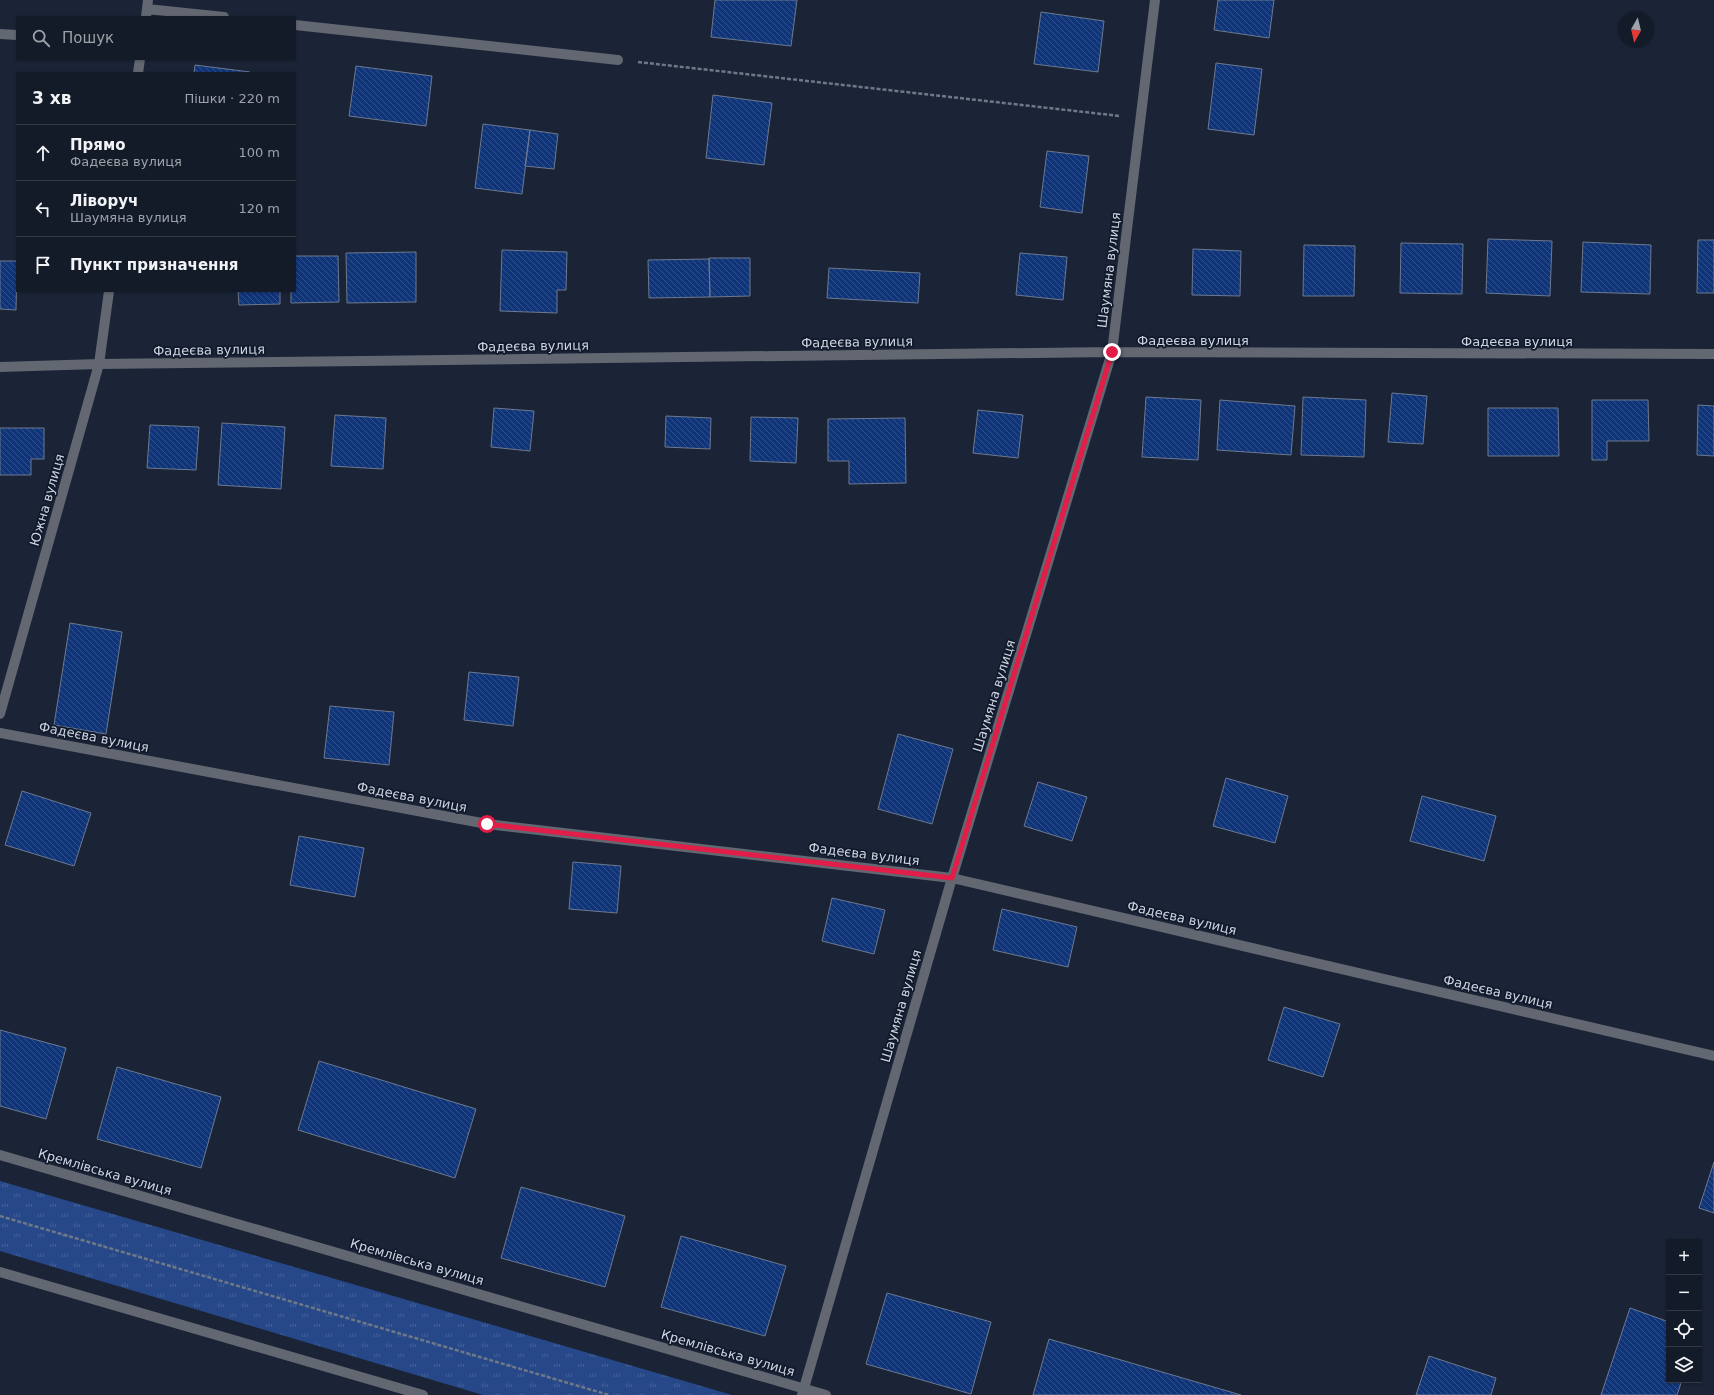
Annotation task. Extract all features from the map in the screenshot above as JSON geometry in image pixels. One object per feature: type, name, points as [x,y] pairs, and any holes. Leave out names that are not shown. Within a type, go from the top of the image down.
[{"type":"street","name":"Шаумяна вулиця","points":[[803,1392],[952,878],[1112,352],[1155,0]]},
{"type":"street","points":[[147,9],[214,16]]},
{"type":"street","points":[[296,25],[618,60]]},
{"type":"street","points":[[0,34],[16,35]]},
{"type":"street","points":[[138,72],[140,60]]},
{"type":"street","name":"Южна вулиця","points":[[0,714],[99,364],[109,292]]},
{"type":"street","name":"Фадеєва вулиця","points":[[0,367],[99,364],[1112,352],[1714,354]]},
{"type":"street","name":"Фадеєва вулиця","points":[[0,733],[487,824],[952,878],[1714,1056]]},
{"type":"street","name":"Кремлівська вулиця","points":[[0,1155],[803,1392],[826,1395]]},
{"type":"street","points":[[0,1272],[423,1395]]},
{"type":"path","points":[[618,60],[1140,118]]},
{"type":"path","points":[[0,1216],[609,1395]]},
{"type":"green space","points":[[0,1181],[732,1395],[483,1395],[0,1251]]},
{"type":"building","points":[[715,0],[797,0],[791,46],[711,37]]},
{"type":"building","points":[[1218,0],[1274,0],[1269,38],[1214,30]]},
{"type":"building","points":[[1041,12],[1104,21],[1098,72],[1034,64]]},
{"type":"building","points":[[1216,63],[1262,69],[1254,135],[1208,129]]},
{"type":"building","points":[[195,65],[250,72],[194,72]]},
{"type":"building","points":[[356,66],[432,76],[426,126],[349,116]]},
{"type":"building","points":[[713,95],[772,103],[764,165],[706,158]]},
{"type":"building","points":[[483,124],[530,130],[522,194],[475,188]]},
{"type":"building","points":[[530,130],[558,134],[554,169],[525,166]]},
{"type":"building","points":[[1047,151],[1089,156],[1082,213],[1040,207]]},
{"type":"building","points":[[1488,239],[1552,241],[1550,296],[1486,293]]},
{"type":"building","points":[[1698,240],[1714,240],[1714,293],[1697,293]]},
{"type":"building","points":[[1583,242],[1651,245],[1650,294],[1581,292]]},
{"type":"building","points":[[1401,243],[1463,244],[1462,294],[1400,293]]},
{"type":"building","points":[[1304,245],[1355,246],[1354,296],[1303,296]]},
{"type":"building","points":[[1193,249],[1241,251],[1240,296],[1192,295]]},
{"type":"building","points":[[502,250],[567,252],[566,290],[557,290],[557,313],[500,311]]},
{"type":"building","points":[[416,252],[416,302],[347,303],[346,253]]},
{"type":"building","points":[[1020,253],[1067,257],[1063,300],[1016,295]]},
{"type":"building","points":[[296,256],[338,256],[339,302],[291,303],[291,292],[296,292]]},
{"type":"building","points":[[709,258],[750,258],[750,296],[710,297]]},
{"type":"building","points":[[709,259],[710,297],[649,298],[648,260]]},
{"type":"building","points":[[0,261],[16,261],[16,310],[0,309]]},
{"type":"building","points":[[829,268],[920,273],[918,303],[827,298]]},
{"type":"building","points":[[238,292],[280,292],[280,304],[239,305]]},
{"type":"building","points":[[1392,393],[1427,396],[1423,444],[1388,442]]},
{"type":"building","points":[[1146,397],[1201,400],[1198,460],[1142,457]]},
{"type":"building","points":[[1303,397],[1366,400],[1364,457],[1301,455]]},
{"type":"building","points":[[1220,400],[1295,406],[1291,455],[1217,450]]},
{"type":"building","points":[[1592,400],[1648,400],[1649,441],[1607,441],[1607,460],[1592,460]]},
{"type":"building","points":[[1698,405],[1714,406],[1714,456],[1697,455]]},
{"type":"building","points":[[494,408],[534,411],[530,451],[491,447]]},
{"type":"building","points":[[1488,408],[1558,408],[1559,456],[1488,456]]},
{"type":"building","points":[[978,410],[1023,415],[1018,458],[973,453]]},
{"type":"building","points":[[335,415],[386,418],[383,469],[331,466]]},
{"type":"building","points":[[666,416],[711,418],[710,449],[665,447]]},
{"type":"building","points":[[751,417],[798,418],[796,463],[750,461]]},
{"type":"building","points":[[905,418],[906,483],[849,484],[849,461],[828,461],[828,419]]},
{"type":"building","points":[[222,423],[285,427],[281,489],[218,485]]},
{"type":"building","points":[[150,425],[199,427],[196,470],[147,468]]},
{"type":"building","points":[[0,428],[44,428],[44,459],[31,459],[31,475],[0,475]]},
{"type":"building","points":[[70,623],[122,632],[106,734],[54,725]]},
{"type":"building","points":[[469,672],[519,677],[513,726],[464,720]]},
{"type":"building","points":[[330,706],[394,712],[389,765],[324,758]]},
{"type":"building","points":[[898,734],[953,749],[932,824],[878,809]]},
{"type":"building","points":[[1226,778],[1288,796],[1275,843],[1213,826]]},
{"type":"building","points":[[1038,782],[1087,797],[1072,841],[1024,826]]},
{"type":"building","points":[[22,791],[91,813],[74,866],[5,845]]},
{"type":"building","points":[[1422,796],[1496,816],[1484,861],[1410,841]]},
{"type":"building","points":[[299,836],[364,848],[355,897],[290,885]]},
{"type":"building","points":[[573,862],[621,866],[617,913],[569,909]]},
{"type":"building","points":[[832,898],[885,910],[874,954],[822,941]]},
{"type":"building","points":[[1002,909],[1077,927],[1068,967],[993,950]]},
{"type":"building","points":[[1284,1007],[1340,1024],[1323,1077],[1268,1060]]},
{"type":"building","points":[[0,1030],[66,1048],[46,1119],[0,1106]]},
{"type":"building","points":[[319,1061],[476,1109],[455,1178],[298,1130]]},
{"type":"building","points":[[117,1067],[221,1097],[201,1168],[97,1139]]},
{"type":"building","points":[[1714,1162],[1714,1213],[1699,1208]]},
{"type":"building","points":[[521,1187],[625,1216],[605,1287],[501,1258]]},
{"type":"building","points":[[681,1236],[786,1266],[765,1336],[661,1307]]},
{"type":"building","points":[[887,1293],[991,1322],[971,1394],[866,1364]]},
{"type":"building","points":[[1630,1308],[1666,1321],[1666,1383],[1681,1383],[1677,1395],[1601,1395]]},
{"type":"building","points":[[1049,1339],[1241,1395],[1033,1395]]},
{"type":"building","points":[[1429,1356],[1496,1378],[1491,1395],[1416,1395]]},
{"type":"route","points":[[487,824],[952,878],[1112,352]]}]
